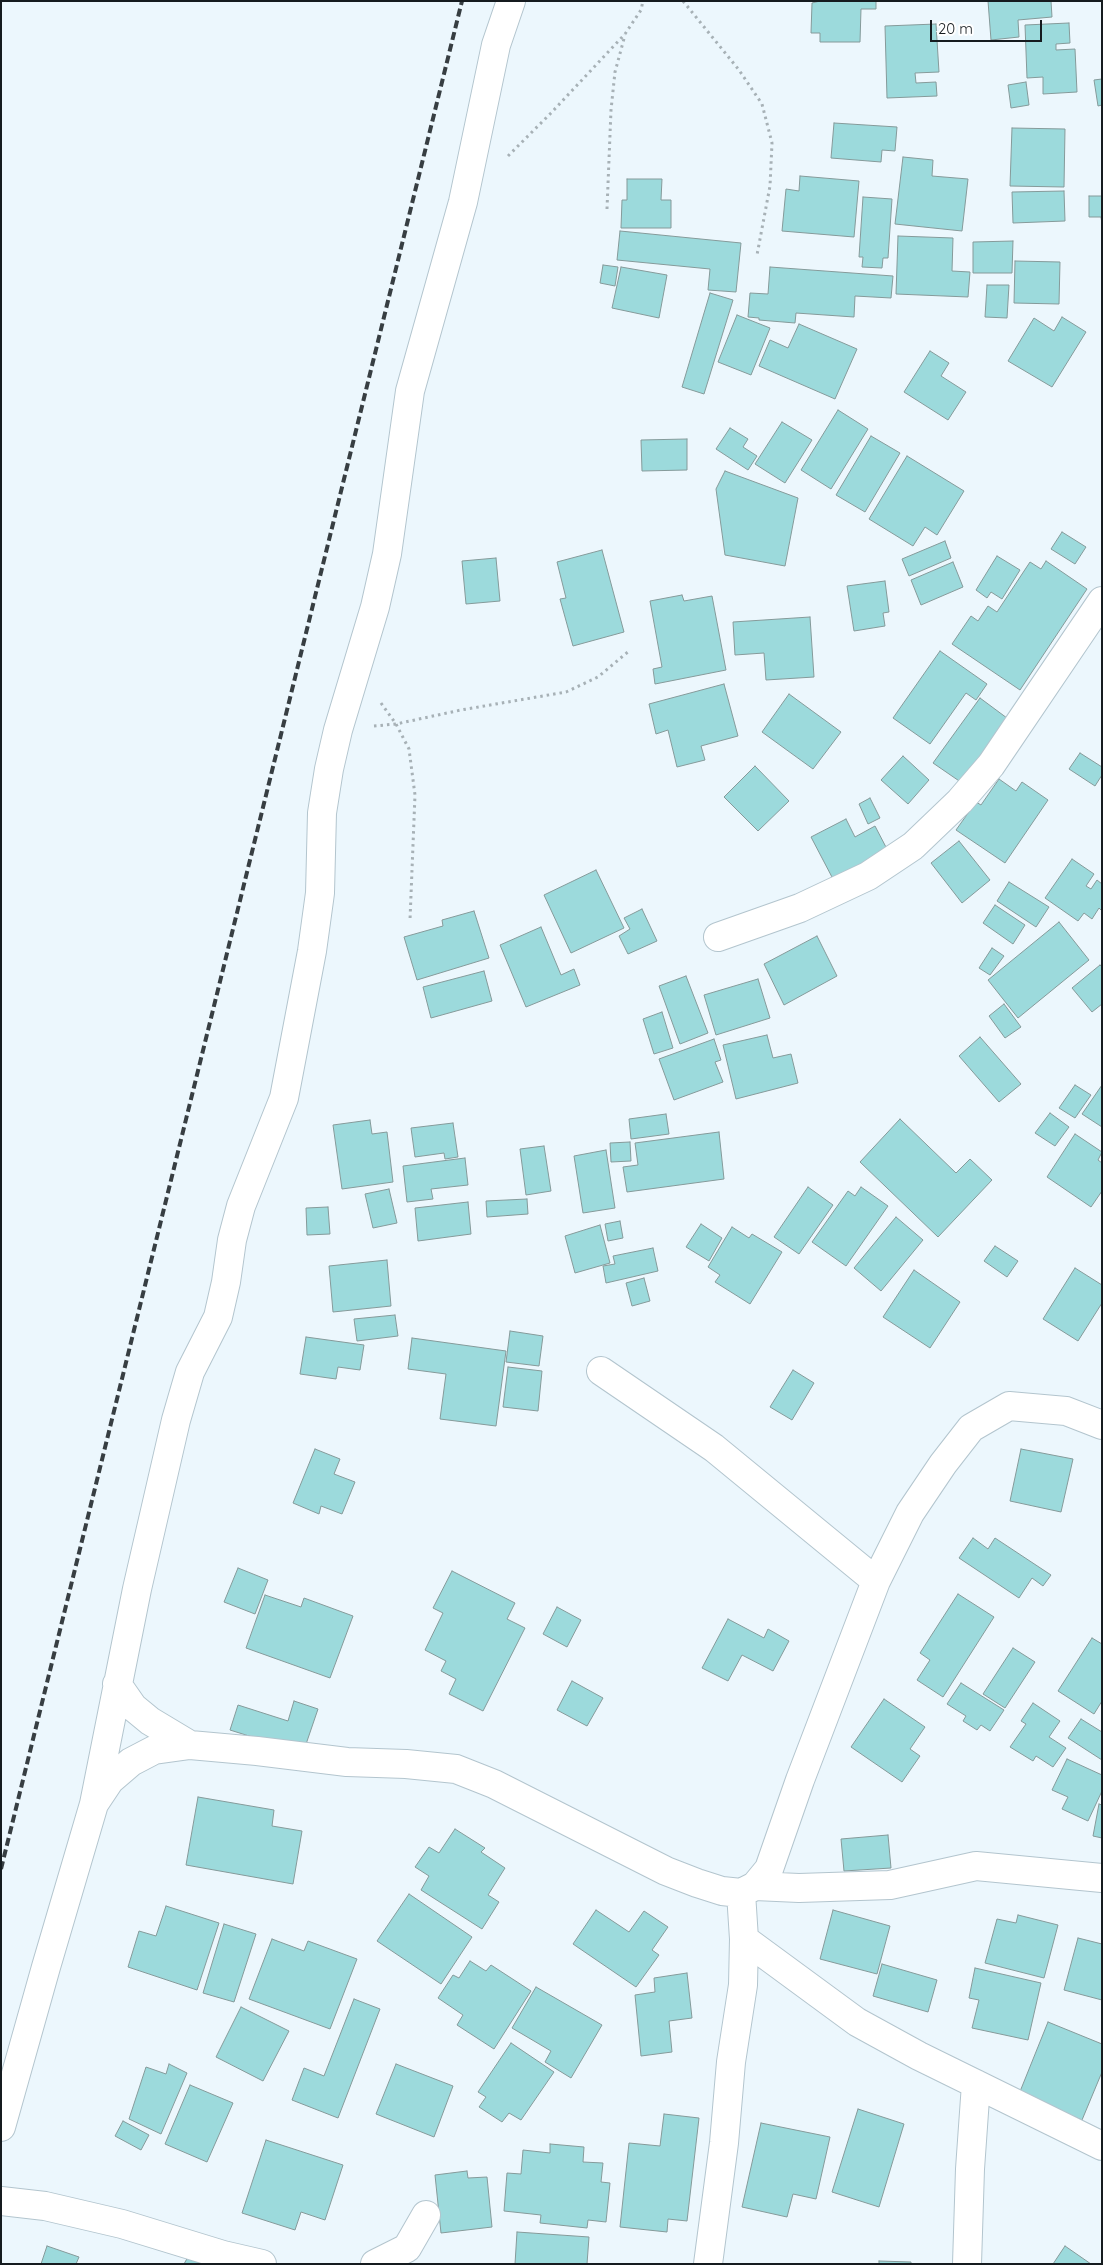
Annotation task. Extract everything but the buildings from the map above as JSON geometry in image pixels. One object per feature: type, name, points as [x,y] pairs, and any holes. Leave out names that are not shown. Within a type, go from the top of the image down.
[{"type":"street","points":[[1,2127],[94,1804],[117,1684],[178,1412],[190,1372],[218,1317],[226,1282],[232,1240],[241,1206],[284,1098],[312,952],[320,893],[322,813],[329,769],[338,730],[359,666],[387,554],[410,391],[463,202],[496,45],[511,1]]},
{"type":"street","points":[[718,937],[800,908],[826,896],[868,876],[913,846],[960,801],[991,765],[1102,601]]},
{"type":"street","points":[[601,1371],[714,1448],[876,1581]]},
{"type":"street","points":[[708,2264],[724,2143],[731,2062],[743,1985],[748,1890],[769,1869],[800,1780],[876,1581],[910,1513],[943,1464],[971,1428],[1009,1406],[1066,1411],[1102,1425]]},
{"type":"street","points":[[117,1684],[133,1707],[156,1725],[190,1745]]},
{"type":"street","points":[[94,1804],[110,1780],[131,1762],[154,1750],[190,1745],[347,1762],[406,1764],[456,1769],[494,1784],[666,1870],[696,1883],[722,1891],[890,1885],[976,1866],[1102,1878]]},
{"type":"street","points":[[744,1939],[807,1983],[857,2022],[976,2084],[1102,2146]]},
{"type":"street","points":[[967,2264],[970,2169],[976,2084]]},
{"type":"street","points":[[1,2201],[45,2206],[122,2224],[223,2255],[262,2264]]},
{"type":"street","points":[[375,2264],[407,2248],[426,2215]]},
{"type":"path","points":[[505,158],[551,113],[625,34],[641,10],[643,1]]},
{"type":"path","points":[[683,1],[739,70],[762,104],[772,143],[770,186],[757,255]]},
{"type":"path","points":[[607,209],[608,152],[613,91],[615,72],[625,34]]},
{"type":"path","points":[[338,730],[396,724],[460,710],[566,692],[598,677],[629,651]]},
{"type":"path","points":[[359,666],[373,692],[396,724],[409,749],[416,794],[410,920]]},
{"type":"railway","points":[[1,1869],[462,1]]}]
